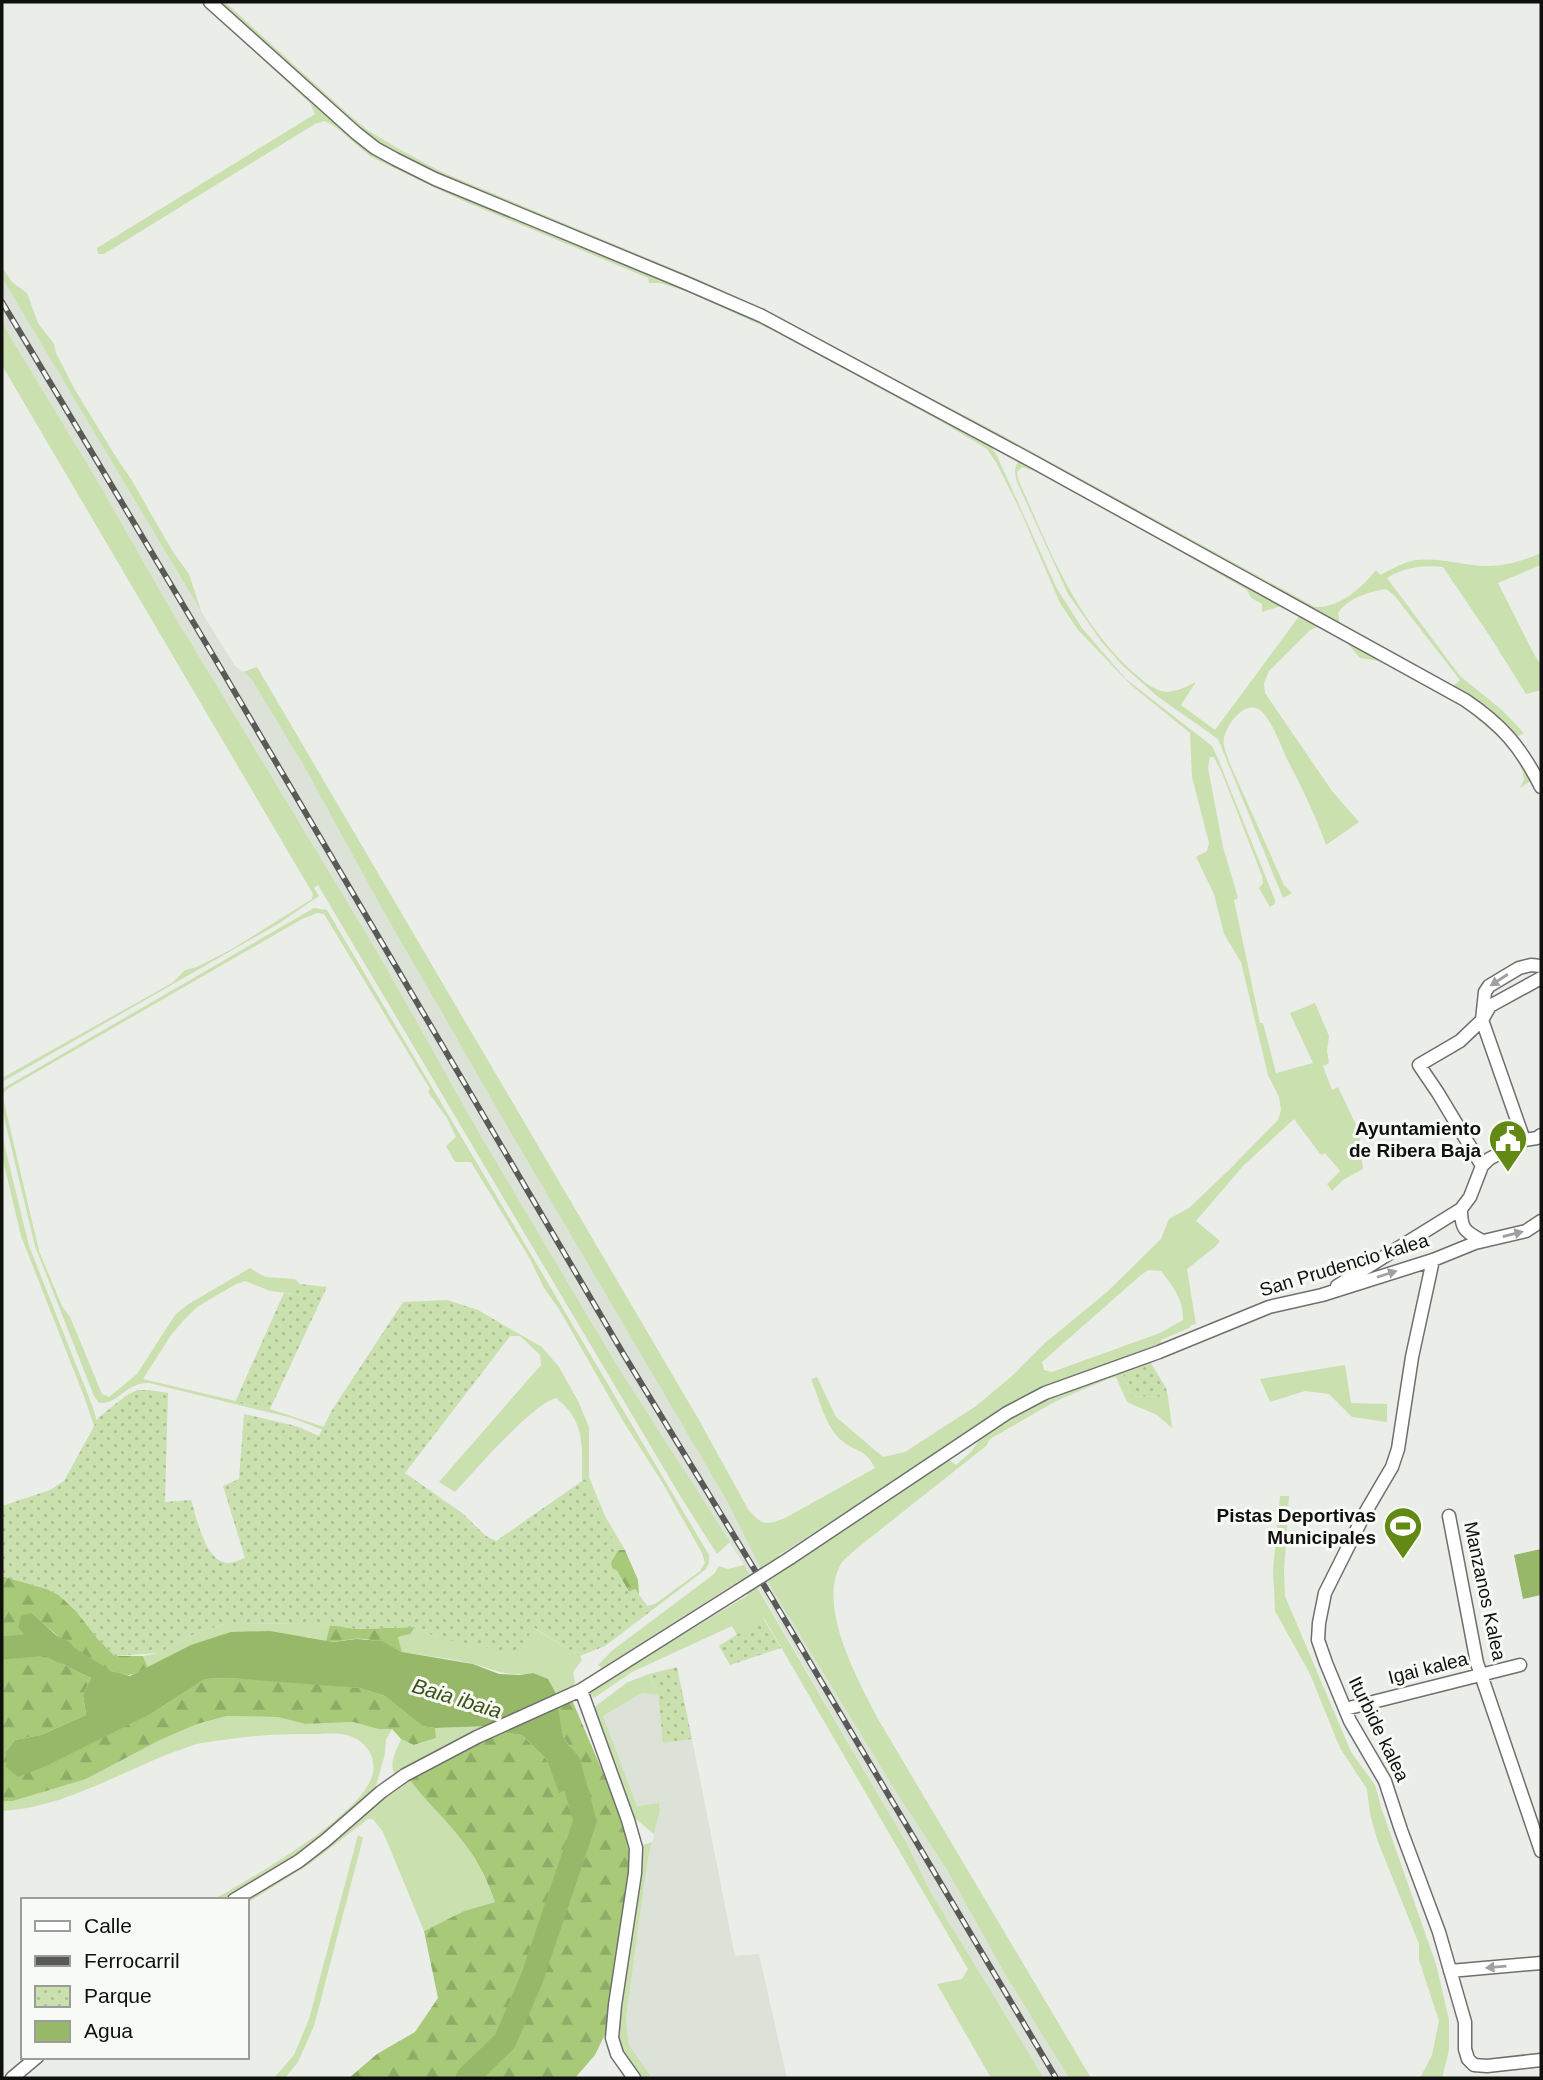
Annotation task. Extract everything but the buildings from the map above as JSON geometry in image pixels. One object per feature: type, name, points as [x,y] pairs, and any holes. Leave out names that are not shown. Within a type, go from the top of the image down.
[{"type":"street","points":[[210,2],[356,133],[395,159],[447,184],[762,316],[1319,617],[1465,699],[1501,727],[1518,747],[1541,787]]},
{"type":"street","points":[[1524,1140],[1482,1020],[1485,992],[1489,986],[1519,968],[1541,966]]},
{"type":"street","points":[[1482,1166],[1419,1065],[1460,1041],[1482,1020],[1490,1006],[1541,978]]},
{"type":"street","points":[[1322,1295],[1461,1209],[1482,1166],[1489,1159],[1524,1140],[1536,1139],[1541,1135]]},
{"type":"street","points":[[1461,1209],[1461,1225],[1482,1241]]},
{"type":"street","name":"San Prudencio kalea","points":[[237,1898],[299,1861],[405,1775],[477,1737],[581,1690],[790,1558],[1027,1402],[1269,1307],[1322,1295],[1433,1260],[1482,1241],[1526,1231],[1541,1221]]},
{"type":"street","name":"Iturbide kalea","points":[[1433,1260],[1412,1357],[1398,1449],[1392,1467],[1365,1513],[1325,1593],[1318,1640],[1345,1709],[1385,1781],[1439,1932],[1465,2022],[1465,2049],[1468,2059],[1474,2064],[1487,2066],[1541,2060]]},
{"type":"street","name":"Manzanos Kalea","points":[[1449,1516],[1477,1663],[1536,1822],[1541,1851]]},
{"type":"street","name":"Igai kalea","points":[[1345,1709],[1520,1665]]},
{"type":"street","points":[[581,1690],[636,1848],[635,1873],[612,2038],[617,2054],[634,2078]]},
{"type":"street","points":[[1450,1971],[1541,1963]]},
{"type":"street","points":[[12,2078],[35,2059]]},
{"type":"shaded area","points":[[2,278],[235,666],[251,678],[304,766],[440,1010],[727,1501],[767,1581],[947,1870],[1005,1974],[1069,2078],[1044,2078],[931,1893],[906,1842],[760,1590],[618,1367],[482,1138],[378,953],[2,323]]},
{"type":"shaded area","points":[[642,1693],[658,1695],[663,1743],[692,1739],[735,1956],[759,1954],[787,2078],[652,2078],[629,2045],[626,2019],[647,1864],[660,1811],[659,1803],[637,1806],[603,1716]]},
{"type":"green space","points":[[200,2],[204,2],[367,148],[769,325],[990,445],[1057,589],[1082,628],[1126,679],[1212,746],[1218,759],[1275,900],[1275,904],[1270,907],[1259,888],[1263,883],[1262,876],[1222,773],[1214,757],[1210,757],[1208,768],[1223,847],[1238,898],[1234,900],[1260,1023],[1263,1023],[1276,1073],[1313,1063],[1290,1013],[1315,1003],[1329,1036],[1329,1063],[1323,1066],[1332,1090],[1338,1087],[1359,1131],[1363,1169],[1343,1180],[1332,1191],[1327,1184],[1340,1171],[1325,1153],[1321,1155],[1294,1119],[1243,1166],[1196,1221],[1220,1241],[1187,1269],[1196,1324],[1161,1340],[1161,1343],[1028,1394],[779,1555],[787,1568],[948,1459],[956,1465],[971,1452],[980,1439],[1037,1403],[1122,1370],[1131,1396],[1168,1397],[1172,1428],[1157,1415],[1127,1402],[1116,1377],[1056,1401],[990,1439],[986,1446],[848,1556],[841,1564],[835,1581],[834,1601],[843,1643],[878,1719],[1091,2078],[1069,2078],[1005,1974],[947,1870],[767,1581],[727,1501],[503,1119],[304,766],[251,678],[243,672],[257,667],[699,1420],[748,1509],[761,1521],[768,1523],[785,1518],[875,1468],[863,1453],[835,1434],[811,1379],[817,1377],[836,1417],[883,1457],[905,1452],[976,1406],[1012,1376],[1045,1343],[1107,1292],[1161,1239],[1169,1219],[1189,1208],[1278,1120],[1281,1110],[1279,1097],[1268,1075],[1241,962],[1224,934],[1214,894],[1196,857],[1207,851],[1209,843],[1192,777],[1190,733],[1131,685],[1078,630],[1060,603],[1020,510],[987,449],[774,331],[688,292],[660,283],[649,283],[648,278],[461,200],[371,157],[325,121],[315,124],[104,254],[98,254],[97,248],[315,114],[310,103]],"holes":[[[1148,1270],[1161,1271],[1180,1300],[1183,1320],[1160,1333],[1052,1372],[1044,1370],[1042,1362],[1141,1275]]]},
{"type":"green space","points":[[216,2],[225,2],[347,113],[369,131],[399,149],[442,172],[707,283],[987,427],[1315,607],[1333,604],[1349,596],[1376,570],[1380,575],[1412,561],[1425,559],[1495,566],[1541,553],[1541,565],[1498,583],[1541,664],[1541,690],[1526,694],[1443,567],[1414,568],[1387,578],[1460,676],[1502,710],[1524,733],[1516,737],[1499,719],[1452,687],[1460,680],[1394,595],[1386,589],[1347,603],[1338,613],[1340,624],[896,384],[428,171],[371,140]]},
{"type":"green space","points":[[2,267],[12,282],[27,293],[38,323],[54,344],[75,390],[189,574],[201,611],[2,278]]},
{"type":"green space","points":[[2,323],[378,953],[482,1138],[618,1367],[730,1542],[717,1554],[318,885],[314,888],[319,896],[278,924],[2,1082],[2,1078],[172,983],[185,970],[197,967],[232,949],[312,899],[313,894],[3,367]]},
{"type":"green space","points":[[1019,461],[1278,599],[1281,606],[1262,612],[1262,604],[1251,598],[1247,590],[1145,531],[1034,471],[1022,467],[1017,472],[1053,557],[1096,631],[1134,673],[1153,688],[1170,692],[1196,682],[1181,705],[1215,730],[1300,615],[1322,627],[1310,630],[1269,671],[1264,683],[1265,693],[1332,791],[1359,822],[1326,845],[1274,729],[1258,709],[1246,709],[1234,718],[1224,741],[1230,764],[1284,885],[1292,893],[1283,898],[1218,739],[1157,696],[1121,664],[1101,641],[1068,594],[1017,482],[1015,469]]},
{"type":"green space","points":[[1328,630],[1470,708],[1509,742],[1532,780],[1520,788],[1524,779],[1515,757],[1500,738],[1465,708],[1379,661],[1360,658],[1347,643]]},
{"type":"green space","points":[[314,908],[327,910],[709,1555],[706,1569],[651,1611],[647,1606],[655,1604],[700,1571],[705,1563],[702,1553],[471,1162],[455,1162],[446,1146],[456,1137],[447,1118],[428,1092],[430,1089],[324,914],[317,913],[302,919],[9,1088],[4,1092],[3,1098],[39,1251],[102,1394],[109,1397],[137,1374],[175,1315],[187,1305],[250,1268],[265,1277],[295,1279],[300,1284],[295,1294],[270,1291],[245,1281],[197,1307],[171,1335],[143,1379],[270,1409],[324,1427],[323,1430],[292,1418],[149,1383],[134,1386],[106,1402],[99,1403],[94,1396],[35,1246],[2,1109],[2,1089]]},
{"type":"green space","points":[[2,1135],[29,1246],[92,1405],[97,1421],[94,1426],[21,1236],[2,1156]]},
{"type":"green space","points":[[300,1284],[327,1287],[270,1409],[235,1402],[284,1293],[294,1294]]},
{"type":"green space","points":[[447,1300],[478,1310],[514,1331],[405,1473],[496,1541],[585,1479],[618,1550],[611,1562],[612,1568],[617,1571],[629,1592],[635,1589],[651,1611],[605,1646],[580,1656],[533,1627],[520,1654],[438,1638],[415,1627],[356,1629],[314,1623],[225,1624],[192,1635],[159,1653],[115,1656],[59,1595],[2,1576],[2,1506],[50,1490],[64,1481],[99,1417],[137,1390],[168,1393],[165,1502],[191,1500],[203,1538],[214,1556],[229,1563],[245,1558],[223,1486],[239,1479],[244,1414],[296,1426],[319,1436],[332,1410],[403,1302]]},
{"type":"green space","points":[[514,1331],[542,1347],[559,1367],[579,1403],[589,1427],[589,1477],[605,1516],[625,1550],[618,1550],[584,1479],[582,1481],[582,1446],[577,1425],[566,1407],[556,1398],[533,1412],[519,1425],[455,1492],[439,1482],[541,1365],[540,1355],[520,1336],[510,1336]]},
{"type":"green space","points":[[1149,1360],[1166,1388],[1168,1397],[1131,1396],[1122,1370]]},
{"type":"green space","points":[[1345,1365],[1351,1403],[1387,1404],[1387,1422],[1352,1417],[1329,1394],[1305,1391],[1270,1402],[1260,1379]]},
{"type":"green space","points":[[1280,1496],[1289,1496],[1285,1596],[1351,1752],[1375,1785],[1436,1964],[1449,2020],[1449,2050],[1442,2078],[1420,2078],[1432,2055],[1439,2021],[1419,1960],[1419,1944],[1378,1842],[1370,1814],[1367,1789],[1340,1748],[1310,1674],[1275,1611],[1273,1570]]},
{"type":"green space","points":[[618,1550],[625,1550],[638,1580],[639,1595],[635,1589],[629,1592],[617,1571],[612,1569],[611,1562]]},
{"type":"green space","points":[[744,1565],[906,1842],[931,1893],[1044,2078],[991,2078],[937,1984],[962,1979],[968,1969],[764,1618],[737,1635],[732,1626],[632,1672],[594,1698],[589,1694],[748,1595],[739,1581],[602,1668],[598,1665],[614,1649],[714,1574],[719,1566],[728,1569]]},
{"type":"green space","points":[[2,1576],[59,1595],[115,1656],[143,1656],[148,1668],[128,1675],[104,1668],[77,1651],[32,1613],[18,1628],[52,1657],[91,1678],[83,1695],[86,1715],[41,1735],[15,1740],[6,1752],[154,1712],[205,1679],[228,1678],[360,1688],[385,1696],[422,1726],[435,1728],[436,1738],[414,1745],[401,1739],[392,1729],[378,1729],[353,1722],[305,1724],[278,1717],[227,1716],[197,1724],[160,1740],[86,1779],[13,1801],[2,1801]]},
{"type":"green space","points":[[763,1618],[781,1648],[730,1665],[719,1646]]},
{"type":"green space","points":[[225,1624],[330,1625],[326,1641],[306,1637],[159,1663],[148,1668],[143,1656],[159,1653],[192,1635]]},
{"type":"green space","points":[[330,1625],[356,1629],[415,1627],[410,1634],[398,1637],[402,1652],[367,1639],[326,1641]]},
{"type":"green space","points":[[415,1627],[438,1638],[532,1627],[580,1656],[582,1660],[573,1672],[575,1682],[572,1689],[556,1697],[534,1673],[509,1674],[465,1662],[402,1652],[398,1637],[410,1634]]},
{"type":"green space","points":[[677,1667],[692,1739],[663,1743],[658,1695],[649,1674]]},
{"type":"green space","points":[[649,1674],[658,1695],[642,1693],[603,1716],[637,1806],[659,1803],[660,1811],[654,1834],[631,1815],[589,1711],[628,1682]]},
{"type":"green space","points":[[572,1700],[621,1815],[631,1862],[607,2030],[595,2055],[575,2078],[349,2078],[377,2054],[415,2032],[438,1998],[424,1931],[464,1911],[495,1902],[471,1853],[409,1779],[500,1732],[522,1735],[547,1760],[560,1792],[578,1761],[563,1736],[557,1707]]},
{"type":"green space","points":[[227,1716],[278,1717],[305,1724],[353,1722],[378,1729],[392,1729],[386,1740],[376,1786],[358,1805],[306,1850],[226,1898],[216,1898],[304,1844],[350,1807],[365,1790],[374,1767],[369,1750],[361,1742],[346,1735],[332,1734],[257,1736],[200,1743],[53,1802],[2,1811],[2,1801],[13,1801],[86,1779],[197,1724]]},
{"type":"green space","points":[[491,1726],[500,1732],[438,1764],[432,1753],[400,1773],[395,1774],[393,1770],[395,1752],[401,1739],[415,1745],[436,1738],[435,1728]]},
{"type":"green space","points":[[409,1779],[467,1847],[495,1902],[464,1911],[424,1931],[383,1832],[373,1819],[368,1819],[311,1863],[248,1902],[247,1898]]},
{"type":"green space","points":[[358,1835],[363,1838],[314,2026],[298,2062],[285,2078],[274,2078],[294,2055],[309,2019]]},
{"type":"green space","points":[[652,1842],[626,2019],[629,2045],[652,2078],[639,2078],[623,2052],[618,2022],[640,1884],[643,1845]]},
{"type":"water","points":[[1541,1549],[1541,1595],[1523,1599],[1514,1555]]},
{"type":"water","points":[[32,1613],[59,1638],[111,1671],[130,1676],[191,1645],[231,1632],[270,1631],[333,1642],[356,1639],[382,1641],[402,1652],[473,1664],[499,1674],[533,1673],[548,1679],[555,1692],[563,1736],[578,1761],[584,1780],[559,1793],[547,1760],[522,1735],[500,1732],[491,1726],[422,1726],[385,1696],[360,1688],[228,1678],[205,1679],[154,1712],[46,1766],[18,1777],[6,1767],[6,1752],[15,1740],[41,1735],[86,1715],[83,1695],[91,1678],[52,1657],[18,1628],[21,1616]]},
{"type":"waterway","name":"Baia ibaia","points":[[2,1648],[48,1644],[63,1652]]},
{"type":"waterway","name":"Baia ibaia","points":[[467,2078],[505,2041],[532,1978],[585,1821],[569,1763],[564,1757]]},
{"type":"railway","points":[[2,302],[624,1355],[773,1600],[1056,2078]]},
{"type":"place","name":"Ayuntamiento de Ribera Baja","points":[[1508,1173]]},
{"type":"place","name":"Pistas Deportivas Municipales","points":[[1403,1560]]}]
